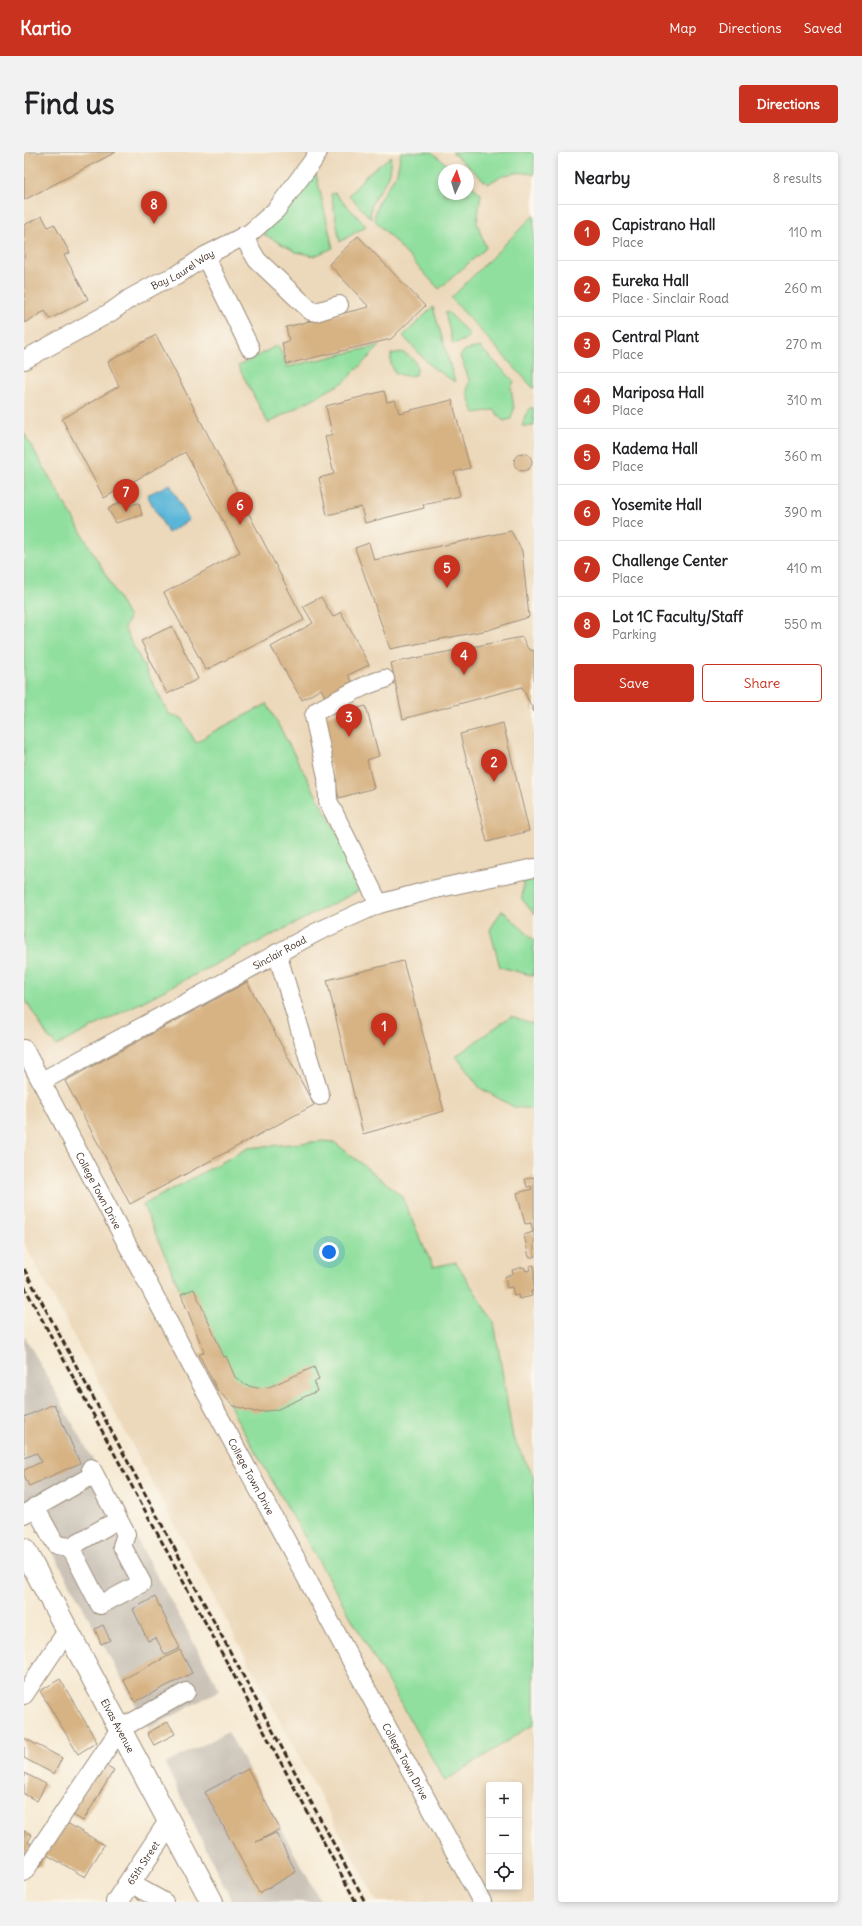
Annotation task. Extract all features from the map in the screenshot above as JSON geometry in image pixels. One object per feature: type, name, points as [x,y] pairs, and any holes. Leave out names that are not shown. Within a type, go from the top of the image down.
[{"type":"main road","name":"Elvas Avenue","points":[[24,1550],[212,1902]]},
{"type":"main road","name":"65th Street","points":[[117,1902],[169,1823]]},
{"type":"street","name":"Bay Laurel Way","points":[[24,360],[141,293],[176,276],[205,256],[261,225],[276,210],[318,152]]},
{"type":"street","points":[[243,236],[258,260],[311,311],[316,312],[339,305]]},
{"type":"street","points":[[205,256],[250,348]]},
{"type":"street","points":[[379,904],[328,801],[327,777],[314,716],[317,711],[353,692],[374,682],[385,680]]},
{"type":"street","name":"Sinclair Road","points":[[42,1081],[317,932],[379,904],[431,890],[534,868]]},
{"type":"street","points":[[278,953],[320,1096]]},
{"type":"street","name":"College Town Drive","points":[[24,1049],[190,1363],[482,1902]]},
{"type":"street","points":[[70,1547],[100,1605],[142,1584],[122,1546],[126,1534],[88,1474],[30,1511],[56,1545],[70,1547],[107,1526]]},
{"type":"street","points":[[24,1695],[67,1630]]},
{"type":"street","points":[[24,1872],[120,1729],[186,1692]]},
{"type":"street","points":[[130,1883],[164,1902]]},
{"type":"shaded area","points":[[24,152],[534,152],[534,1902],[377,1902],[24,1243]]},
{"type":"shaded area","points":[[24,1335],[220,1690],[149,1729],[24,1499]]},
{"type":"shaded area","points":[[228,1732],[321,1902],[232,1902],[165,1764]]},
{"type":"green space","points":[[401,152],[432,152],[446,164],[438,164],[438,200],[474,200],[474,188],[481,194],[477,223],[486,248],[439,289],[374,219],[378,202],[397,173]]},
{"type":"green space","points":[[452,152],[534,152],[534,175],[528,173],[510,174],[498,178],[488,184],[474,172],[474,164],[466,164]]},
{"type":"green space","points":[[391,156],[388,175],[373,201],[371,219],[349,195],[366,176]]},
{"type":"green space","points":[[316,174],[333,248],[314,256],[296,252],[263,234]]},
{"type":"green space","points":[[335,193],[366,226],[340,242],[331,194]]},
{"type":"green space","points":[[534,215],[534,389],[451,298]]},
{"type":"green space","points":[[433,307],[455,382],[432,367],[403,336]]},
{"type":"green space","points":[[448,312],[470,335],[465,340],[453,344],[445,313]]},
{"type":"green space","points":[[278,345],[287,367],[381,345],[344,382],[268,423],[238,366]]},
{"type":"green space","points":[[480,347],[514,381],[511,388],[514,409],[511,419],[503,421],[494,410],[474,413],[467,393],[469,379],[460,356],[465,350]]},
{"type":"green space","points":[[401,352],[409,356],[416,363],[416,375],[406,376],[395,373],[391,364],[391,354]]},
{"type":"green space","points":[[530,408],[534,408],[534,426],[522,426],[525,416]]},
{"type":"green space","points":[[24,433],[110,582],[129,618],[124,628],[169,714],[182,718],[196,743],[211,733],[267,704],[366,887],[56,1046],[52,1040],[50,1040],[24,998]]},
{"type":"green space","points":[[534,875],[534,914],[522,899],[524,877]]},
{"type":"green space","points":[[502,910],[534,940],[534,976],[500,967],[490,930]]},
{"type":"green space","points":[[511,1016],[534,1024],[534,1109],[514,1107],[480,1088],[456,1056]]},
{"type":"green space","points":[[323,1141],[334,1142],[401,1195],[433,1267],[456,1262],[494,1322],[513,1438],[534,1477],[534,1724],[445,1781],[235,1416],[143,1205],[248,1148]]},
{"type":"water","points":[[170,484],[189,520],[168,533],[147,495]]},
{"type":"building","points":[[24,152],[116,152],[24,200]]},
{"type":"building","points":[[42,216],[48,227],[54,224],[70,253],[64,255],[88,299],[50,319],[45,311],[24,323],[24,225]]},
{"type":"building","points":[[358,236],[425,306],[391,339],[287,364],[282,343],[289,341],[286,327],[369,307],[329,264]]},
{"type":"building","points":[[156,335],[304,620],[206,670],[164,593],[240,552],[185,452],[104,498],[62,419],[119,386],[108,362]]},
{"type":"building","points":[[384,391],[387,402],[395,400],[399,413],[452,400],[470,468],[454,472],[460,496],[423,504],[424,508],[365,523],[361,507],[327,515],[319,478],[334,474],[325,437],[332,434],[326,406]]},
{"type":"building","points":[[519,453],[527,453],[532,458],[530,469],[527,471],[519,471],[514,466],[514,458]]},
{"type":"building","points":[[125,499],[128,505],[139,503],[142,515],[116,523],[108,509]]},
{"type":"building","points":[[511,531],[522,551],[529,617],[488,630],[390,649],[355,548],[369,543],[374,560]]},
{"type":"building","points":[[321,597],[333,617],[341,612],[369,665],[348,675],[355,687],[328,702],[321,689],[302,700],[271,647],[313,623],[303,606]]},
{"type":"building","points":[[172,626],[198,679],[167,694],[141,641]]},
{"type":"building","points":[[522,637],[528,649],[534,651],[534,712],[522,687],[403,719],[391,663]]},
{"type":"building","points":[[366,706],[379,756],[367,760],[374,788],[339,798],[318,718]]},
{"type":"building","points":[[503,723],[529,831],[487,842],[460,734]]},
{"type":"building","points":[[403,961],[444,1111],[363,1134],[327,980]]},
{"type":"building","points":[[247,982],[314,1105],[130,1204],[65,1081]]},
{"type":"building","points":[[534,1177],[534,1257],[529,1257],[524,1235],[533,1232],[531,1223],[525,1224],[517,1193],[532,1189],[531,1186],[527,1187],[525,1179]]},
{"type":"building","points":[[534,1265],[534,1291],[531,1291],[532,1296],[519,1299],[518,1295],[514,1296],[512,1287],[507,1288],[505,1277],[513,1274],[512,1270],[524,1267],[526,1271],[530,1270],[529,1266]]},
{"type":"building","points":[[194,1289],[224,1357],[226,1356],[235,1377],[245,1385],[257,1388],[269,1387],[314,1367],[319,1379],[314,1383],[317,1391],[276,1410],[255,1412],[234,1406],[218,1391],[199,1355],[204,1352],[181,1294]]},
{"type":"building","points":[[54,1404],[80,1463],[29,1486],[24,1475],[24,1470],[41,1462],[37,1453],[24,1458],[24,1417]]},
{"type":"building","points":[[155,1597],[180,1648],[165,1655],[156,1638],[148,1641],[133,1609]]},
{"type":"building","points":[[103,1625],[110,1640],[101,1644],[95,1629]]},
{"type":"building","points":[[180,1650],[192,1673],[135,1702],[123,1679]]},
{"type":"building","points":[[60,1679],[97,1742],[78,1754],[40,1691]]},
{"type":"building","points":[[168,1722],[175,1734],[154,1745],[147,1733]]},
{"type":"building","points":[[24,1738],[62,1758],[54,1774],[24,1758]]},
{"type":"building","points":[[101,1762],[114,1770],[83,1821],[70,1813]]},
{"type":"building","points":[[248,1769],[280,1829],[256,1842],[276,1833],[296,1872],[259,1893],[205,1792]]},
{"type":"building","points":[[24,1773],[46,1784],[37,1801],[24,1794]]},
{"type":"building","points":[[62,1820],[104,1845],[85,1877],[47,1855],[40,1867],[34,1864]]},
{"type":"building","points":[[24,1831],[32,1835],[28,1842],[31,1844],[24,1858]]},
{"type":"railway","points":[[24,1269],[365,1902]]},
{"type":"railway","points":[[24,1286],[356,1902]]},
{"type":"place","name":"Lot 1C Faculty/Staff","points":[[154,224]]},
{"type":"place","name":"Challenge Center","points":[[126,512]]},
{"type":"place","name":"Yosemite Hall","points":[[240,525]]},
{"type":"place","name":"Kadema Hall","points":[[447,588]]},
{"type":"place","name":"Mariposa Hall","points":[[464,675]]},
{"type":"place","name":"Central Plant","points":[[349,737]]},
{"type":"place","name":"Eureka Hall","points":[[494,782]]},
{"type":"place","name":"Capistrano Hall","points":[[384,1046]]}]
